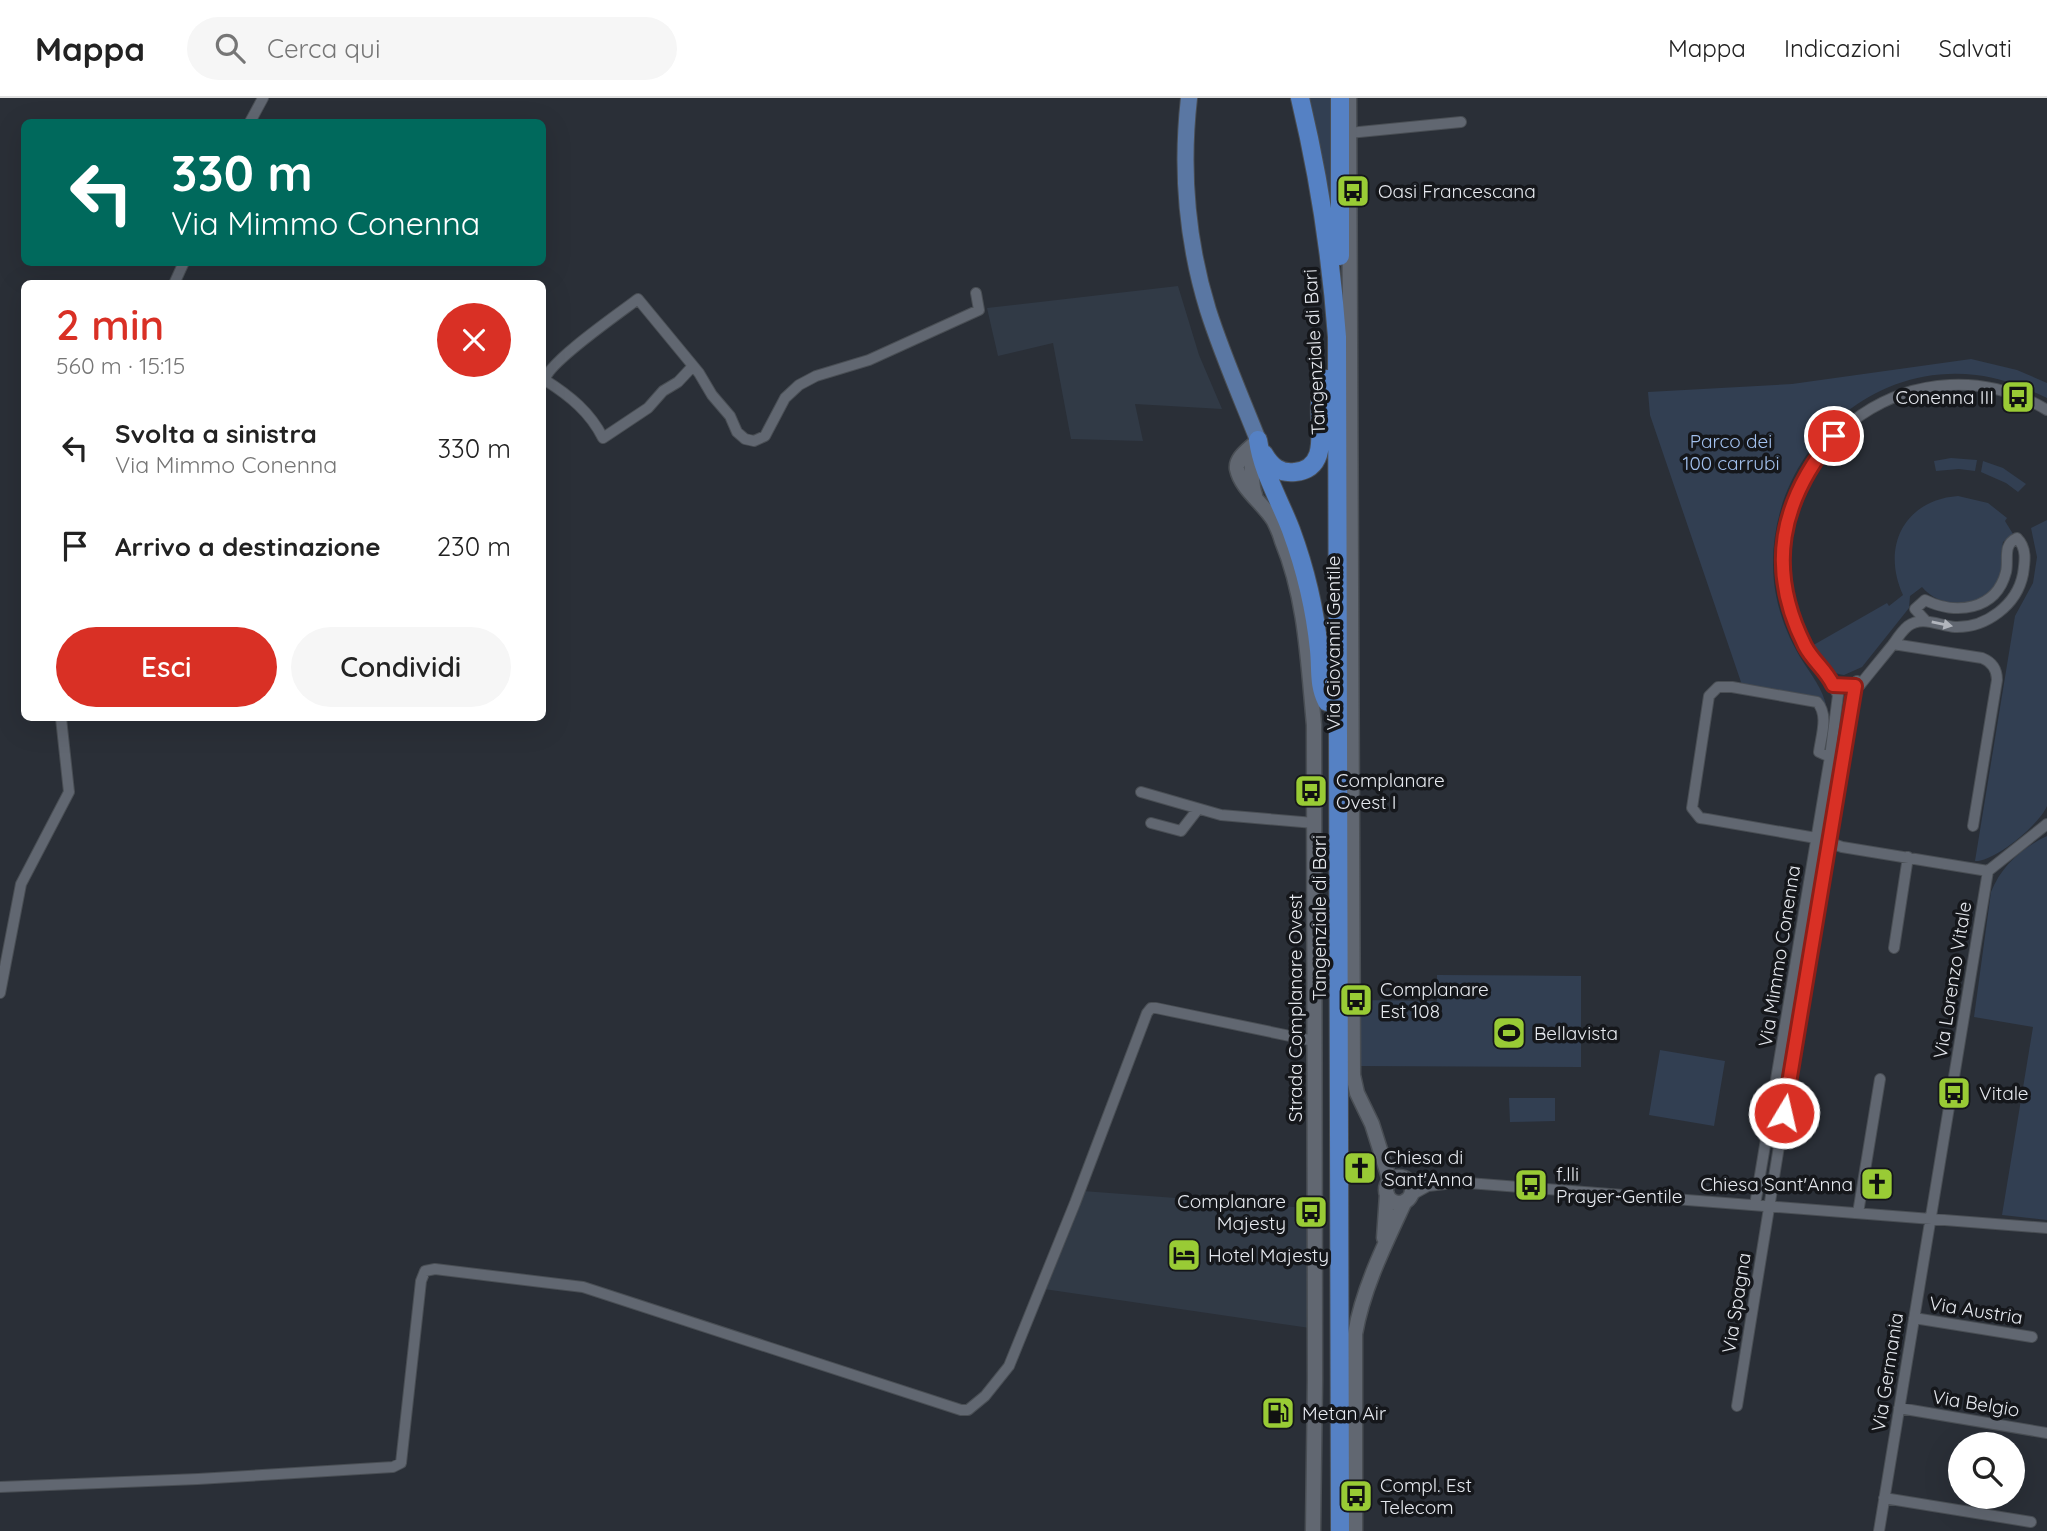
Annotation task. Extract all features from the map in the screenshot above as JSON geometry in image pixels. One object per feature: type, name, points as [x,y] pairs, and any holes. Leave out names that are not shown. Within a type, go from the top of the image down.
[{"type":"highway","name":"Tangenziale di Bari","points":[[1290,98],[1316,232],[1327,379],[1329,1531]]},
{"type":"highway","name":"Tangenziale di Bari","points":[[1300,98],[1315,160],[1327,229],[1337,337],[1340,1531]]},
{"type":"highway","points":[[1337,337],[1340,98]]},
{"type":"highway","points":[[1253,445],[1278,470],[1293,472],[1309,467],[1319,454],[1321,394],[1327,379]]},
{"type":"highway","points":[[1253,445],[1260,454],[1291,532],[1303,572],[1315,623],[1321,690],[1327,702]]},
{"type":"main road","points":[[1189,98],[1185,165],[1196,260],[1216,333],[1253,445]]},
{"type":"street","points":[[252,119],[263,98]]},
{"type":"street","name":"Via Giovanni Gentile","points":[[1349,98],[1353,485],[1353,1075],[1357,1093],[1372,1124],[1394,1184],[1410,1184],[1408,1199]]},
{"type":"street","points":[[1349,133],[1461,121]]},
{"type":"street","points":[[546,377],[568,353],[638,299],[693,366],[730,416],[737,432],[745,439],[754,441],[765,436],[785,398],[799,385],[816,376],[880,355],[979,310],[976,293]]},
{"type":"street","points":[[546,381],[570,396],[583,409],[596,424],[603,438],[649,408],[663,391],[678,382],[693,366]]},
{"type":"street","points":[[1925,620],[1909,625],[1860,685],[1833,685],[1812,657],[1789,605],[1783,572],[1785,534],[1796,492],[1819,454],[1834,436],[1866,411],[1912,391],[1941,386],[1974,386],[2018,396],[2047,410]]},
{"type":"street","name":"Strada Complanare Ovest","points":[[1253,445],[1240,457],[1237,471],[1241,480],[1274,521],[1286,551],[1301,604],[1314,725],[1313,1531]]},
{"type":"street","points":[[2017,538],[2022,544],[2025,561],[2022,580],[2012,599],[2001,610],[1984,621],[1967,626],[1942,625],[1925,620],[1915,609],[1925,600],[1937,606],[1961,610],[1983,602],[2000,585],[2006,573],[2007,549],[2011,541],[2017,538]]},
{"type":"street","name":"Via Mimmo Conenna","points":[[1769,1205],[1855,686],[1858,678],[1915,609]]},
{"type":"street","points":[[1893,644],[1982,658],[1990,662],[1996,670],[1997,680],[1973,825]]},
{"type":"street","name":"Via Mimmo Conenna","points":[[1755,1205],[1830,757],[1838,695],[1833,685]]},
{"type":"street","name":"Via Mimmo Conenna","points":[[1828,843],[1816,838],[1707,820],[1695,814],[1691,802],[1709,696],[1718,687],[1817,702],[1824,715],[1819,752],[1830,757]]},
{"type":"street","points":[[0,993],[21,884],[69,792],[61,721]]},
{"type":"street","points":[[1830,757],[1834,761],[1842,758]]},
{"type":"street","points":[[1825,781],[1832,778],[1839,780]]},
{"type":"street","points":[[1141,792],[1221,815],[1314,823]]},
{"type":"street","points":[[1151,823],[1181,831],[1198,809]]},
{"type":"street","points":[[1828,843],[1988,871],[2047,824]]},
{"type":"street","points":[[1894,948],[1908,857]]},
{"type":"street","name":"Via Lorenzo Vitale","points":[[1930,1219],[1988,871]]},
{"type":"street","points":[[0,1487],[198,1479],[393,1467],[401,1463],[421,1281],[425,1271],[435,1269],[583,1287],[961,1410],[968,1409],[985,1396],[1009,1366],[1147,1013],[1156,1008],[1314,1041]]},
{"type":"street","points":[[1787,1015],[1800,1016]]},
{"type":"street","points":[[1784,1030],[1797,1032]]},
{"type":"street","points":[[1858,1213],[1880,1079]]},
{"type":"street","points":[[1394,1184],[1439,1180],[2047,1228]]},
{"type":"street","points":[[1394,1184],[1392,1201],[1408,1199],[1429,1186],[1452,1183]]},
{"type":"street","points":[[1382,1251],[1394,1184]]},
{"type":"street","points":[[1354,1531],[1353,1348],[1357,1320],[1382,1251],[1408,1199]]},
{"type":"street","name":"Via Spagna","points":[[1737,1406],[1769,1205]]},
{"type":"street","name":"Via Germania","points":[[1879,1531],[1930,1219]]},
{"type":"street","name":"Via Austria","points":[[1914,1318],[2032,1337]]},
{"type":"street","name":"Via Belgio","points":[[1899,1408],[2047,1433]]},
{"type":"street","points":[[1884,1498],[2031,1522]]},
{"type":"shaded area","points":[[1178,286],[1199,355],[1222,409],[1135,404],[1143,441],[1071,439],[1053,343],[998,356],[987,308]]},
{"type":"shaded area","name":"Hotel Majesty","points":[[1083,1191],[1307,1208],[1307,1221],[1310,1221],[1310,1328],[1044,1289]]},
{"type":"green space","points":[[1308,98],[1335,98],[1335,238]]},
{"type":"green space","name":"Parco dei 100 carrubi","points":[[1971,359],[2017,370],[2047,383],[2047,398],[1985,376],[1933,375],[1893,385],[1857,404],[1826,430],[1802,463],[1784,500],[1774,540],[1774,582],[1787,631],[1820,688],[1827,709],[1824,704],[1742,685],[1650,415],[1648,392],[1792,384]]},
{"type":"green space","points":[[1951,458],[1977,460],[1975,471],[1936,471],[1934,461]]},
{"type":"green space","points":[[1983,461],[2003,468],[2026,484],[2018,492],[2006,483],[1981,472]]},
{"type":"green space","points":[[1958,496],[1988,503],[2007,518],[2005,521],[2013,534],[2003,542],[2000,576],[1991,591],[1982,598],[1961,604],[1939,600],[1922,587],[1910,596],[1909,608],[1862,667],[1844,675],[1828,669],[1810,647],[1887,603],[1889,606],[1903,595],[1895,560],[1896,544],[1902,529],[1911,516],[1924,506],[1939,499]]},
{"type":"green space","points":[[2047,520],[2047,806],[2043,814],[2016,841],[1983,860],[1975,861],[2015,616],[2033,583],[2037,557],[2031,528]]},
{"type":"green space","points":[[2047,836],[2047,1220],[2002,1215],[2033,1027],[1974,1017],[1991,892],[2014,858]]},
{"type":"green space","name":"Bellavista","points":[[1437,975],[1581,976],[1581,1067],[1358,1066],[1358,1000],[1437,1001]]},
{"type":"green space","points":[[1660,1050],[1725,1061],[1714,1126],[1649,1115]]},
{"type":"green space","points":[[1509,1098],[1555,1098],[1555,1121],[1510,1122]]},
{"type":"place","name":"Oasi Francescana","points":[[1353,191]]},
{"type":"place","name":"Conenna III","points":[[2018,397]]},
{"type":"place","name":"Complanare Ovest I","points":[[1311,791]]},
{"type":"place","name":"Complanare Est 108","points":[[1356,1000]]},
{"type":"place","name":"Bellavista","points":[[1509,1033]]},
{"type":"place","name":"Vitale","points":[[1954,1093]]},
{"type":"place","name":"Chiesa di Sant'Anna","points":[[1360,1168]]},
{"type":"place","name":"Chiesa Sant'Anna","points":[[1877,1184]]},
{"type":"place","name":"f.lli Prayer-Gentile","points":[[1531,1185]]},
{"type":"place","name":"Complanare Majesty","points":[[1311,1212]]},
{"type":"place","name":"Hotel Majesty","points":[[1184,1255]]},
{"type":"place","name":"Metan Air","points":[[1278,1413]]},
{"type":"place","name":"Compl. Est Telecom","points":[[1356,1496]]},
{"type":"route","points":[[1784,1113],[1855,686],[1833,685],[1806,648],[1789,605],[1783,557],[1786,527],[1796,492],[1806,473],[1834,436]]}]
